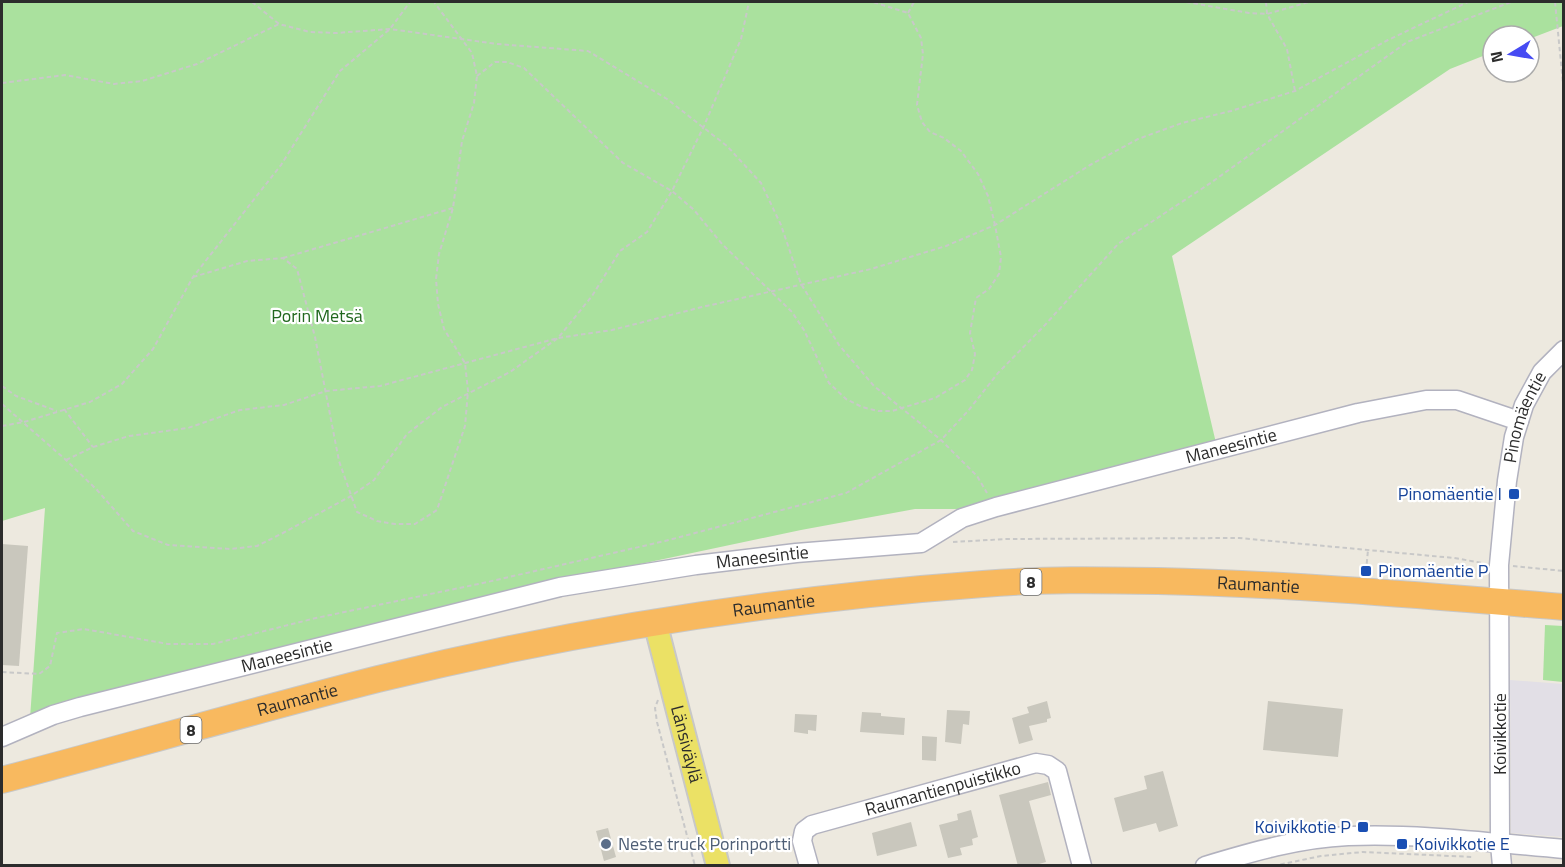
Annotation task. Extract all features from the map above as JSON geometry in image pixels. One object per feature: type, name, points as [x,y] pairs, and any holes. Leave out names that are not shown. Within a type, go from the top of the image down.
[{"type":"highway","name":"Raumantie","points":[[2,780],[380,679],[527,646],[655,622],[772,605],[986,584],[1099,580],[1244,584],[1563,607]]},
{"type":"main road","name":"Länsiväylä","points":[[655,622],[718,866]]},
{"type":"street","name":"Pinomäentie","points":[[1499,602],[1499,565],[1507,481],[1519,421],[1524,405],[1542,372],[1563,350]]},
{"type":"street","name":"Maneesintie","points":[[2,737],[53,715],[80,707],[560,587],[696,565],[796,553],[921,543],[962,518],[996,507],[1358,413],[1426,400],[1457,400],[1519,421]]},
{"type":"street","name":"Koivikkotie","points":[[1499,602],[1500,856]]},
{"type":"street","name":"Raumantienpuistikko","points":[[809,866],[802,841],[804,831],[812,825],[1036,763],[1048,765],[1057,771],[1082,866]]},
{"type":"street","points":[[1205,866],[1258,850],[1347,836],[1394,836],[1500,856],[1563,849]]},
{"type":"path","points":[[252,2],[279,24],[310,32],[336,33],[390,29],[463,40],[588,51],[667,99],[727,146],[762,183],[781,225],[801,284],[839,345],[874,386],[941,440],[976,476],[996,507]]},
{"type":"path","points":[[2,426],[24,422],[90,402],[122,384],[153,349],[193,277],[281,165],[340,70],[390,29],[410,2]]},
{"type":"path","points":[[283,258],[297,269],[315,337],[339,461],[357,512],[377,521],[415,524],[437,510],[465,426],[468,392],[465,363],[444,329],[438,304],[436,279],[439,254],[453,208],[462,141],[474,103],[477,76],[472,54],[434,2]]},
{"type":"path","points":[[2,404],[97,490],[133,531],[168,545],[231,549],[257,546],[351,496],[374,480],[407,434],[442,406],[510,372],[558,339],[592,296],[620,251],[647,232],[672,191],[704,126],[741,39],[749,2]]},
{"type":"path","points":[[477,76],[495,62],[507,62],[524,68],[622,163],[672,191],[694,210],[722,244],[792,312],[804,330],[829,383],[846,399],[862,407],[878,411],[892,411],[935,398],[965,380],[972,370],[975,354],[970,333],[976,298],[989,289],[999,274],[1001,257],[988,196],[978,174],[961,151],[944,138],[930,132],[922,122],[917,105],[923,54],[921,38],[908,13],[873,2]]},
{"type":"path","points":[[908,13],[914,2]]},
{"type":"path","points":[[1186,2],[1249,14],[1267,14],[1309,2]]},
{"type":"path","points":[[1266,2],[1267,14],[1287,49],[1295,91]]},
{"type":"path","points":[[66,460],[93,447],[129,436],[188,428],[240,410],[284,405],[326,391],[380,386],[558,339],[612,330],[872,269],[946,246],[996,225],[1090,165],[1138,140],[1182,123],[1231,111],[1295,91],[1388,40],[1468,2]]},
{"type":"path","points":[[2,672],[39,674],[50,666],[57,633],[84,629],[123,634],[168,644],[213,644],[316,618],[483,583],[665,541],[846,494],[941,440],[998,373],[1118,244],[1212,182],[1407,42],[1511,2]]},
{"type":"path","points":[[1555,2],[1563,93]]},
{"type":"path","points":[[2,83],[65,75],[114,84],[142,81],[197,64],[279,24]]},
{"type":"path","points":[[193,277],[247,261],[283,258],[453,208]]},
{"type":"path","points":[[2,386],[16,396],[57,411]]},
{"type":"path","points":[[64,409],[93,447]]},
{"type":"path","points":[[953,542],[1006,539],[1239,538],[1454,558],[1563,571]]},
{"type":"path","points":[[1366,571],[1368,550]]},
{"type":"path","points":[[672,689],[657,700],[655,708],[695,866]]},
{"type":"path","points":[[1273,866],[1321,856],[1363,852],[1500,856]]},
{"type":"shaded area","points":[[1510,680],[1563,684],[1563,837],[1511,833]]},
{"type":"green space","name":"Porin Metsä","points":[[2,2],[1563,2],[1563,26],[1541,34],[1541,24],[1481,24],[1481,57],[1450,69],[1172,256],[1216,443],[965,509],[915,509],[801,530],[560,581],[79,697],[30,718],[45,508],[2,521]]},
{"type":"green space","points":[[1545,625],[1563,626],[1563,682],[1543,680]]},
{"type":"building","points":[[2,544],[28,546],[19,666],[2,665]]},
{"type":"building","points":[[1047,701],[1051,718],[1047,719],[1047,722],[1029,726],[1033,740],[1019,744],[1012,718],[1029,713],[1027,707]]},
{"type":"building","points":[[1268,701],[1343,709],[1338,757],[1263,750]]},
{"type":"building","points":[[947,710],[970,711],[969,725],[963,724],[961,744],[945,742]]},
{"type":"building","points":[[862,712],[905,718],[904,735],[860,732]]},
{"type":"building","points":[[795,714],[817,715],[816,731],[808,730],[808,734],[794,732]]},
{"type":"building","points":[[922,736],[937,737],[936,761],[922,760]]},
{"type":"building","points":[[1163,771],[1178,826],[1159,832],[1156,823],[1123,832],[1114,798],[1147,789],[1144,776]]},
{"type":"building","points":[[1048,782],[1051,795],[1029,801],[1046,862],[1032,866],[1018,866],[999,795]]},
{"type":"building","points":[[971,810],[978,837],[972,839],[973,845],[960,848],[962,855],[948,858],[939,825],[958,820],[957,814]]},
{"type":"building","points":[[911,822],[917,846],[877,856],[872,833]]},
{"type":"building","points":[[608,828],[616,857],[604,861],[596,831]]},
{"type":"place","name":"Pinomäentie I","points":[[1514,494]]},
{"type":"place","name":"Pinomäentie P","points":[[1366,571]]},
{"type":"place","name":"Koivikkotie P","points":[[1363,827]]},
{"type":"place","name":"Neste truck Porinportti","points":[[606,844]]},
{"type":"place","name":"Koivikkotie E","points":[[1402,844]]}]
